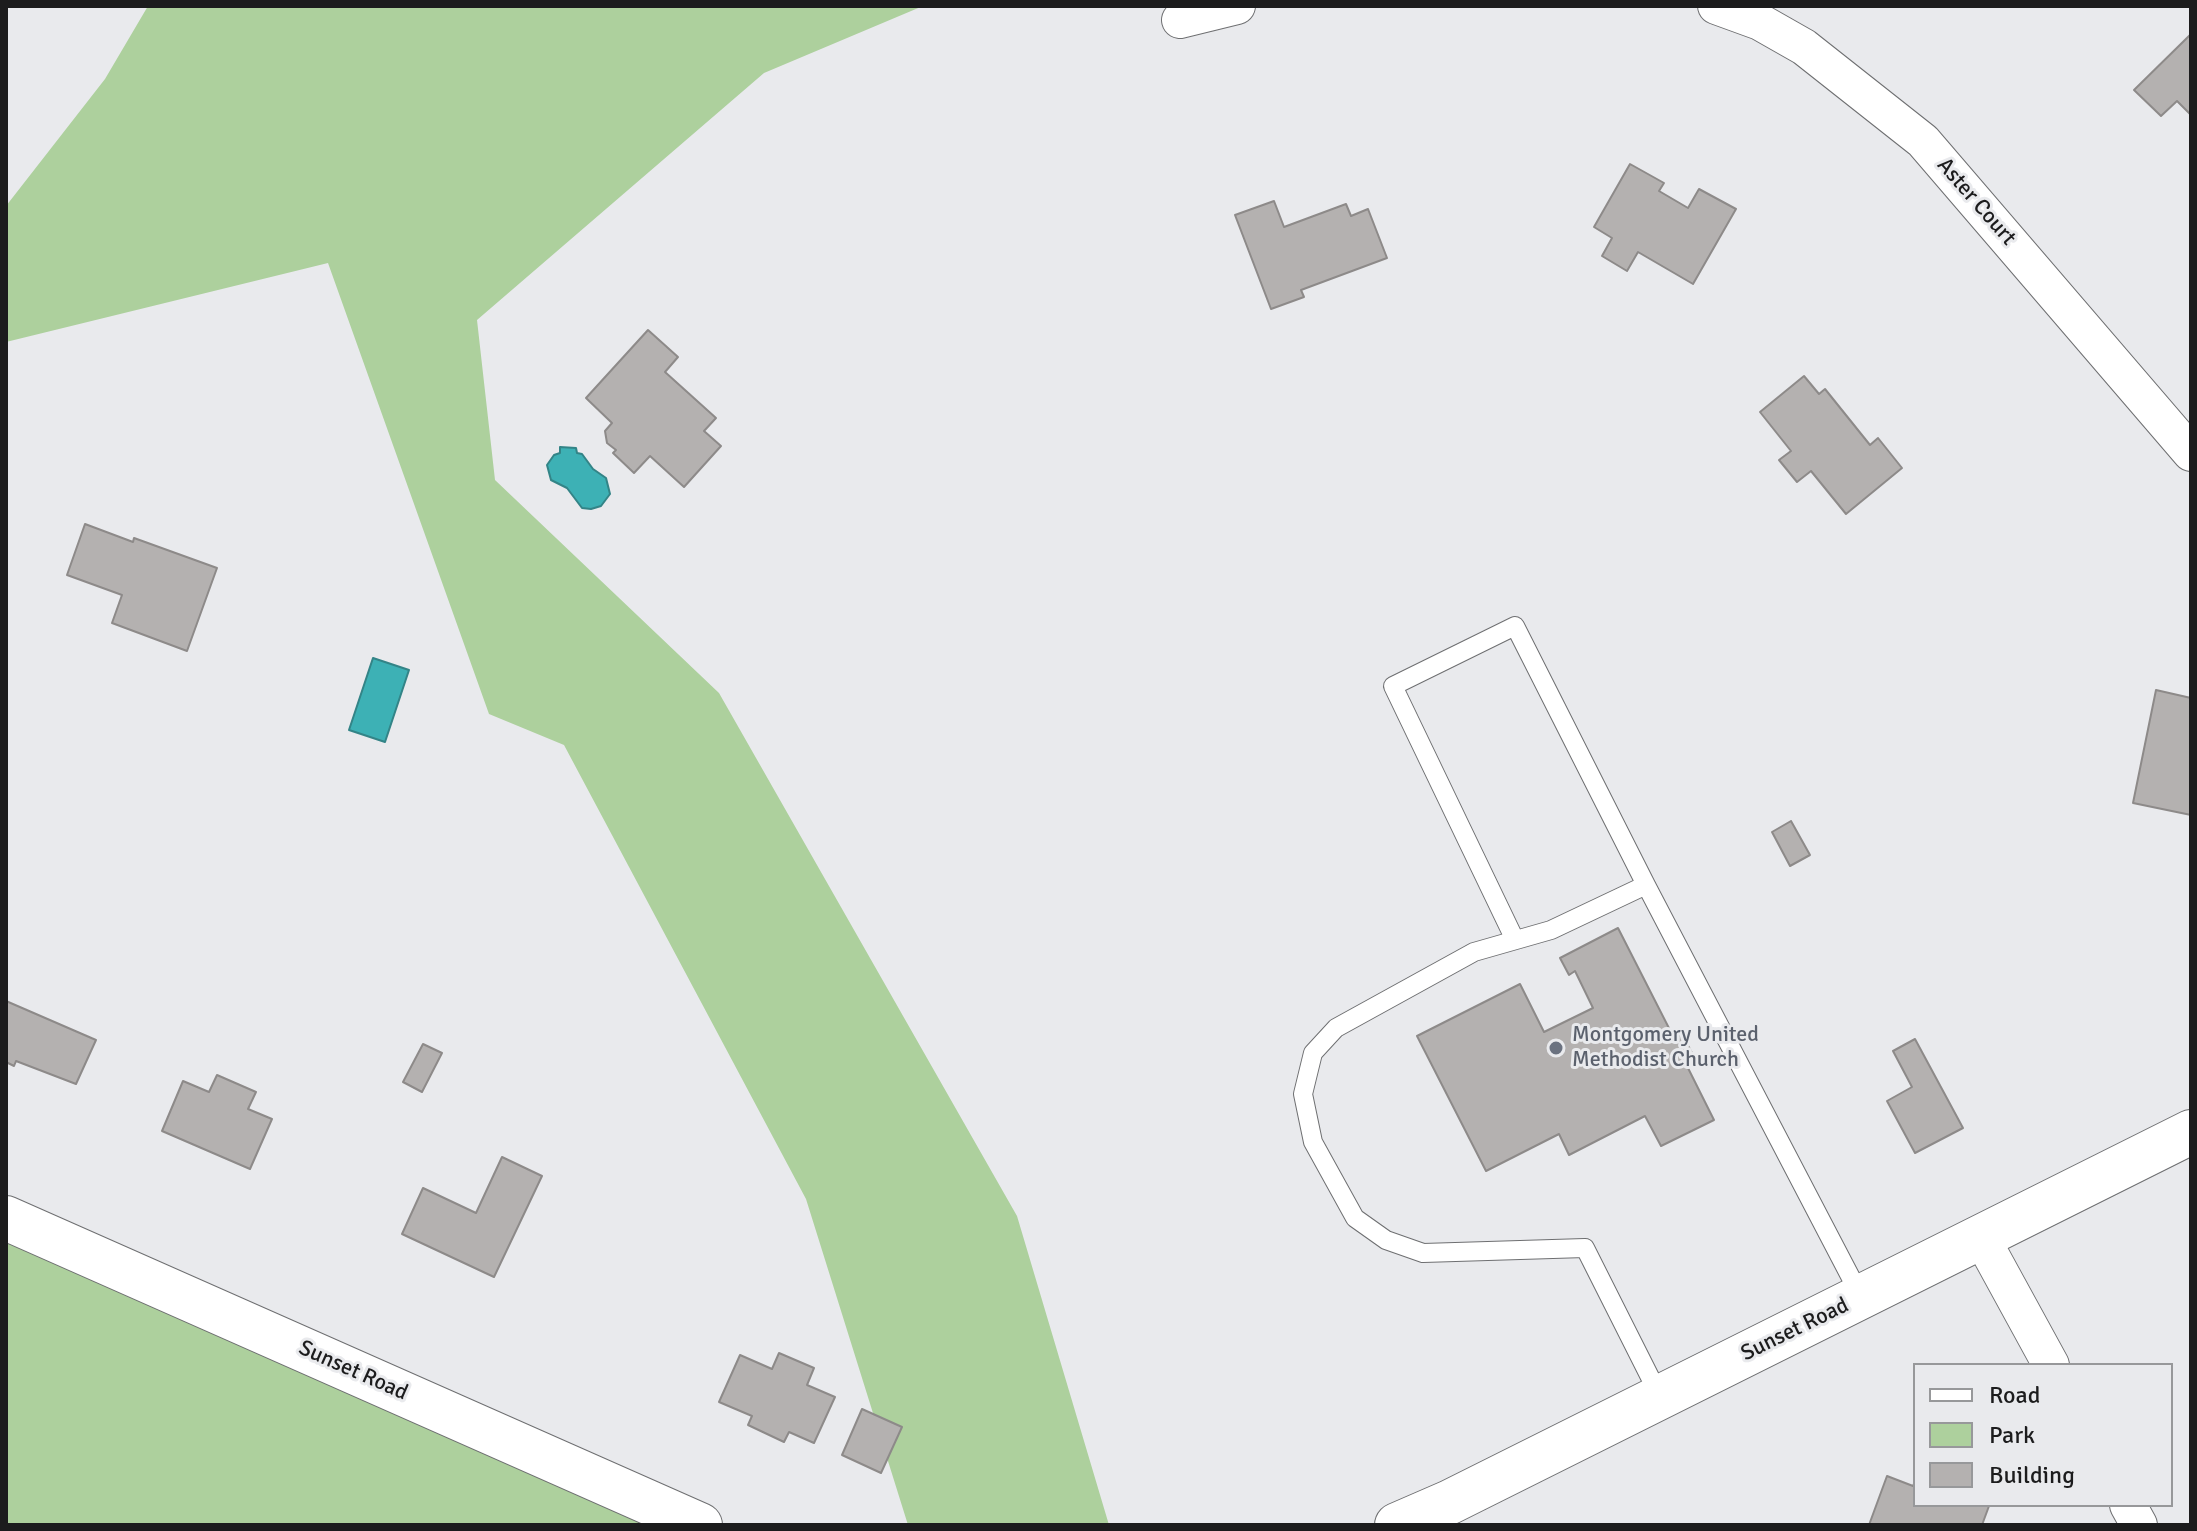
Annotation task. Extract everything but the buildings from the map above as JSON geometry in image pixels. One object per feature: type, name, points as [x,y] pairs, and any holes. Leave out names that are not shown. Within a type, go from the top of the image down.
[{"type":"street","points":[[1180,20],[1237,6]]},
{"type":"street","name":"Aster Court","points":[[1716,6],[1760,22],[1804,47],[1923,141],[2191,453]]},
{"type":"street","name":"Sunset Road","points":[[1397,1525],[2191,1132]]},
{"type":"street","name":"Sunset Road","points":[[6,1218],[700,1525]]},
{"type":"street","points":[[1981,1237],[2050,1363]]},
{"type":"street","points":[[2129,1507],[2139,1525]]},
{"type":"lane","points":[[1515,940],[1393,686],[1515,626],[1861,1297]]},
{"type":"lane","points":[[1646,885],[1551,930],[1474,952],[1336,1028],[1313,1053],[1303,1094],[1313,1142],[1355,1218],[1386,1240],[1423,1253],[1585,1248],[1660,1397]]},
{"type":"green space","points":[[148,6],[923,6],[764,73],[477,320],[495,480],[719,693],[1017,1216],[1109,1525],[908,1525],[806,1199],[564,745],[489,714],[328,263],[6,342],[6,206],[105,79]]},
{"type":"green space","points":[[6,1221],[670,1525],[6,1525]]},
{"type":"water","points":[[560,447],[576,448],[593,469],[606,478],[610,494],[601,506],[582,508],[567,488],[551,480],[547,465],[554,455],[560,453]]},
{"type":"water","points":[[373,658],[409,670],[385,742],[349,730]]},
{"type":"place","name":"Montgomery United Methodist Church","points":[[1556,1048]]}]
